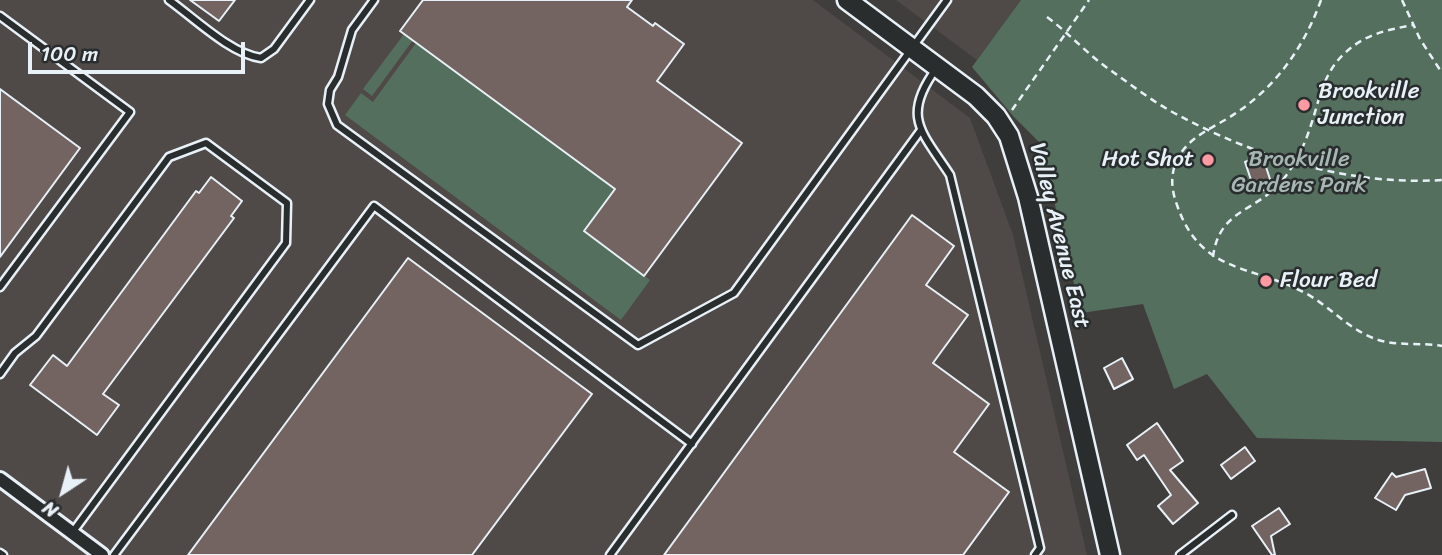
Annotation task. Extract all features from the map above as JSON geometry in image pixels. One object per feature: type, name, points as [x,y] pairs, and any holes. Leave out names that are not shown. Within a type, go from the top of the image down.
[{"type":"main road","name":"Valley Avenue East","points":[[847,0],[976,96],[1009,136],[1028,197],[1110,555]]},
{"type":"street","points":[[0,479],[102,555]]},
{"type":"lane","points":[[169,0],[238,50],[261,58],[274,49],[310,0]]},
{"type":"lane","points":[[374,0],[352,30],[338,77],[330,90],[328,104],[337,125],[638,345],[734,293],[947,0]]},
{"type":"lane","points":[[0,16],[130,112],[0,286]]},
{"type":"lane","points":[[937,67],[921,89],[916,108],[921,130],[950,175],[1040,548],[1035,555]]},
{"type":"lane","points":[[610,555],[921,130]]},
{"type":"lane","points":[[0,374],[15,353],[36,336],[169,157],[206,143],[287,202],[286,243],[72,533]]},
{"type":"lane","points":[[114,555],[374,206],[692,444]]},
{"type":"lane","points":[[1180,555],[1232,515]]},
{"type":"path","points":[[999,122],[1011,113],[1089,0]]},
{"type":"path","points":[[1321,0],[1304,39],[1278,77],[1250,103],[1193,139],[1185,148],[1174,169],[1172,181],[1176,202],[1185,225],[1213,257],[1229,266],[1266,277],[1308,295],[1336,316],[1375,339],[1442,346]]},
{"type":"path","points":[[1402,0],[1413,25],[1442,73]]},
{"type":"path","points":[[1047,17],[1111,71],[1177,115],[1263,153],[1342,173],[1442,180]]},
{"type":"path","points":[[1213,257],[1215,244],[1226,223],[1271,192],[1295,162],[1310,128],[1323,82],[1338,61],[1347,51],[1372,34],[1413,25]]},
{"type":"shaded area","points":[[0,0],[813,0],[970,118],[1013,235],[1087,555],[0,555]]},
{"type":"shaded area","points":[[896,0],[1021,0],[977,60]]},
{"type":"green space","name":"Brookville Gardens Park","points":[[1021,0],[1442,0],[1442,442],[1257,438],[1207,374],[1174,389],[1143,304],[1081,313],[1040,143],[972,67]]},
{"type":"green space","points":[[404,34],[413,40],[372,96],[363,89]]},
{"type":"green space","points":[[416,43],[615,189],[584,231],[650,280],[621,320],[345,115],[361,93],[373,102]]},
{"type":"building","points":[[190,0],[235,0],[219,21]]},
{"type":"building","points":[[423,0],[632,0],[627,7],[684,44],[657,81],[742,143],[644,276],[584,231],[615,189],[400,31]]},
{"type":"building","points":[[0,89],[80,148],[0,257]]},
{"type":"building","points":[[1262,155],[1273,188],[1255,192],[1245,162]]},
{"type":"building","points":[[211,177],[242,201],[231,216],[234,218],[103,394],[119,405],[97,435],[30,385],[53,355],[67,366],[196,191],[199,193]]},
{"type":"building","points":[[912,215],[954,246],[926,285],[968,315],[933,363],[989,404],[954,452],[1009,492],[963,555],[664,555]]},
{"type":"building","points":[[408,258],[592,394],[472,555],[188,555]]},
{"type":"building","points":[[1122,358],[1133,379],[1114,389],[1104,368]]},
{"type":"building","points":[[1157,423],[1183,461],[1170,470],[1198,503],[1173,524],[1158,506],[1171,495],[1144,455],[1137,460],[1127,445]]},
{"type":"building","points":[[1245,447],[1255,461],[1231,479],[1221,465]]},
{"type":"building","points":[[1425,469],[1431,488],[1405,495],[1396,510],[1375,498],[1392,473],[1396,477]]},
{"type":"building","points":[[1279,508],[1290,524],[1271,536],[1275,555],[1272,555],[1252,526]]},
{"type":"place","name":"Brookville Junction","points":[[1304,105]]},
{"type":"place","name":"Hot Shot","points":[[1208,160]]},
{"type":"place","name":"Flour Bed","points":[[1266,281]]}]
